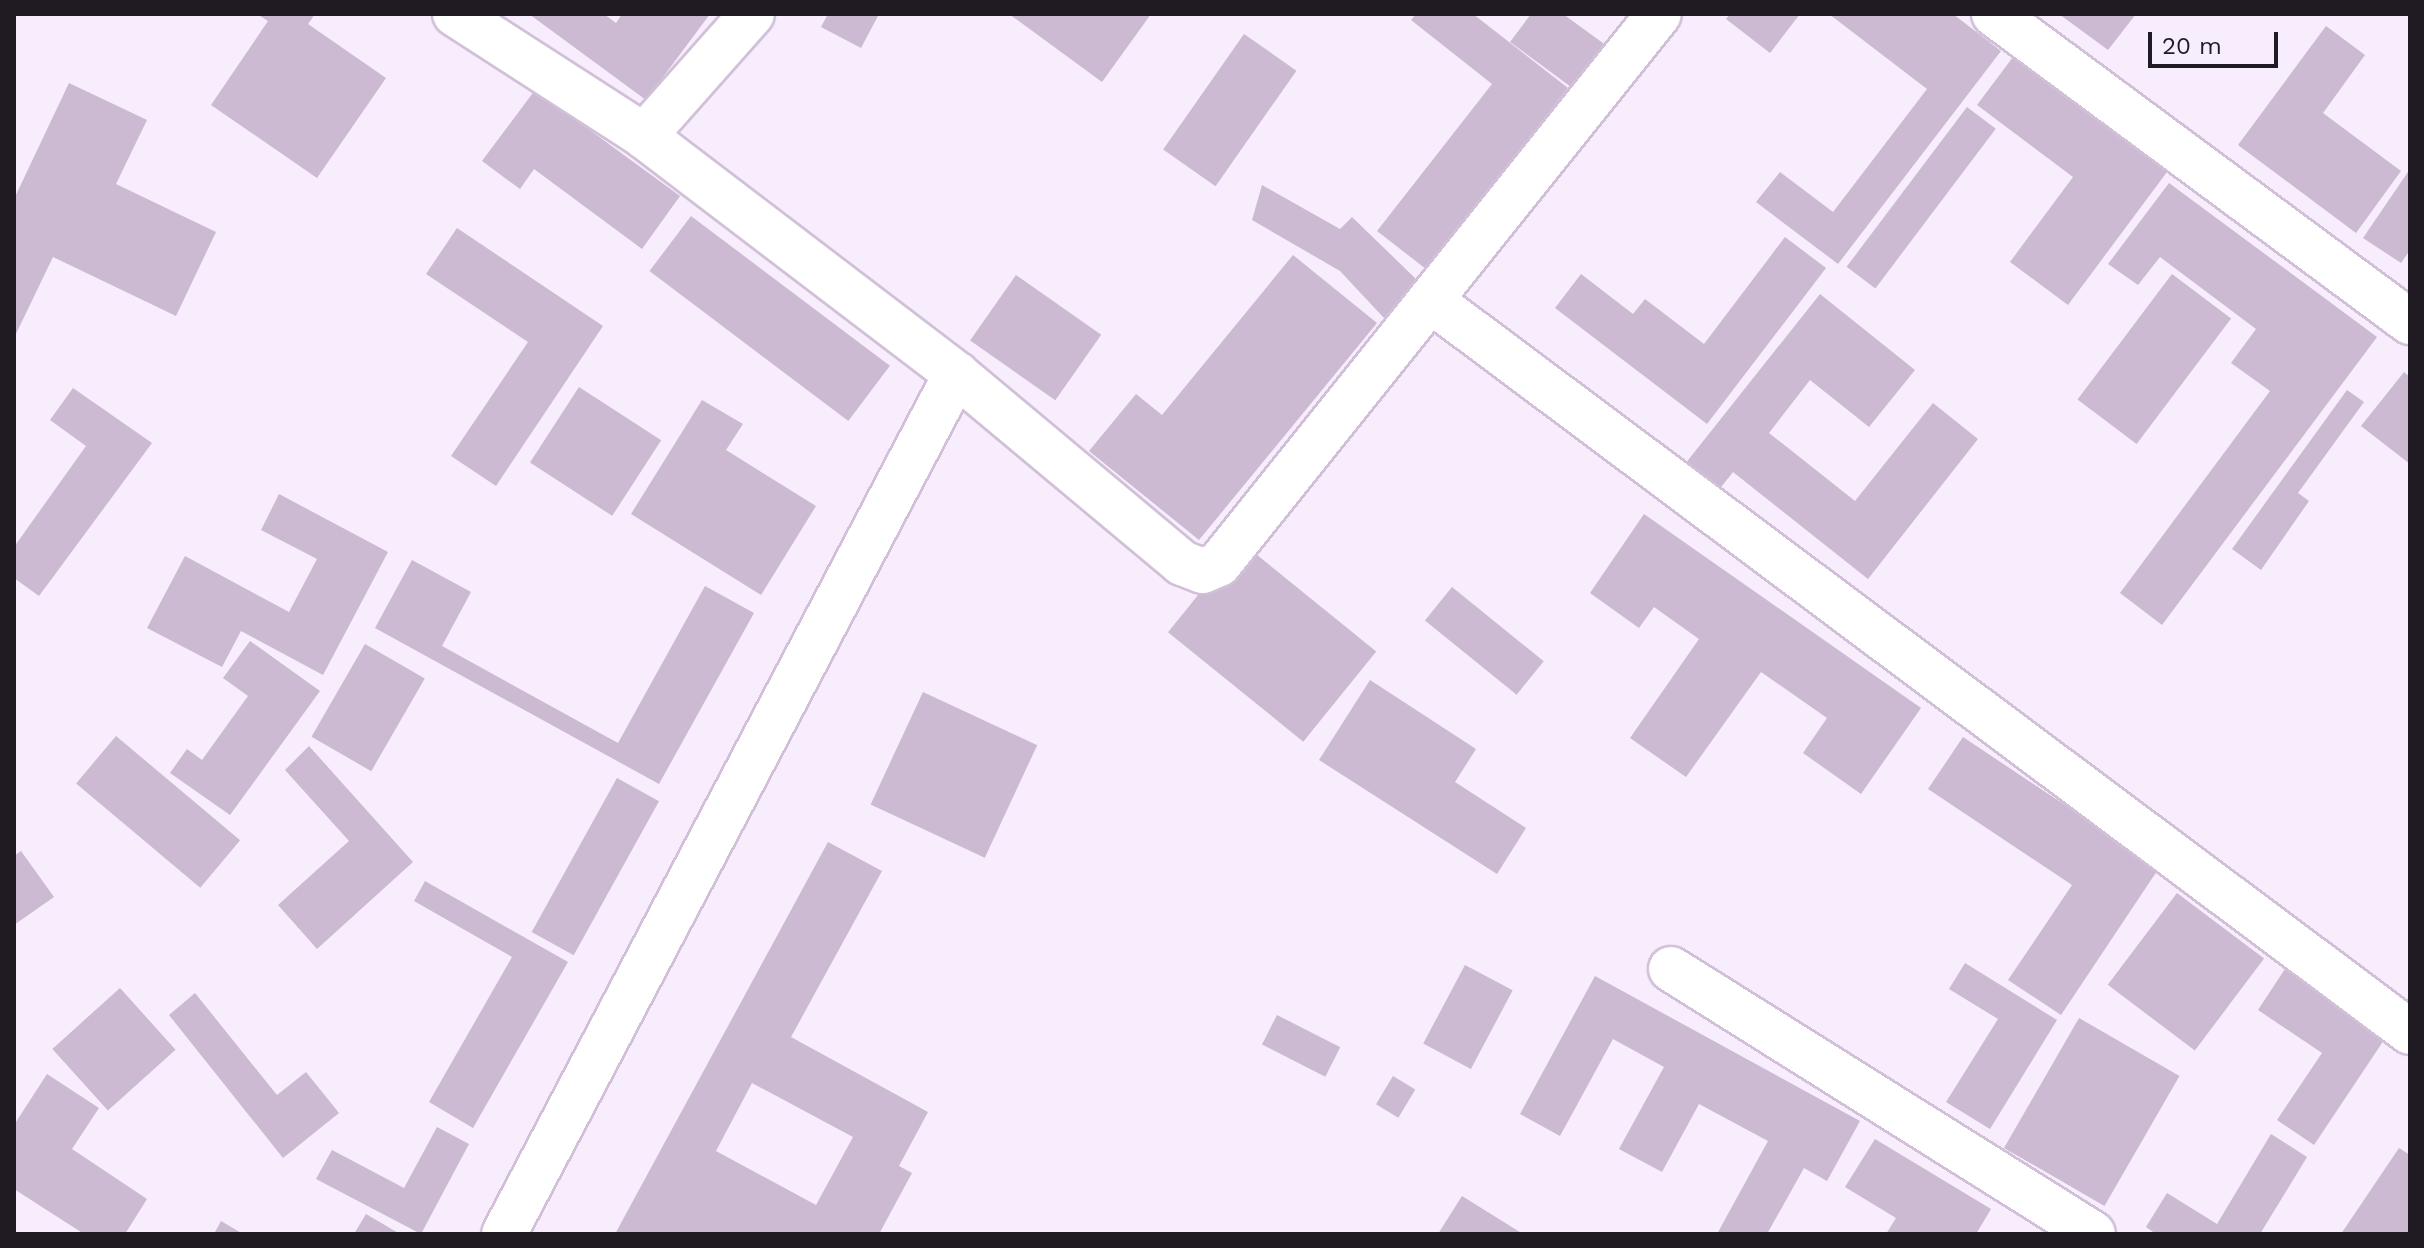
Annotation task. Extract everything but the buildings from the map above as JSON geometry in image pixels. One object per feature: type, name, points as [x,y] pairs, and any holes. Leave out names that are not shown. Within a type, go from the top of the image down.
[{"type":"street","points":[[455,14],[644,136],[956,374],[1182,563],[1203,571],[1219,564],[1659,14]]},
{"type":"street","points":[[644,136],[752,14]]},
{"type":"street","points":[[1994,14],[2410,322]]},
{"type":"street","points":[[1430,300],[2410,1032]]},
{"type":"street","points":[[504,1234],[956,374]]},
{"type":"street","points":[[1671,969],[2093,1234]]}]
